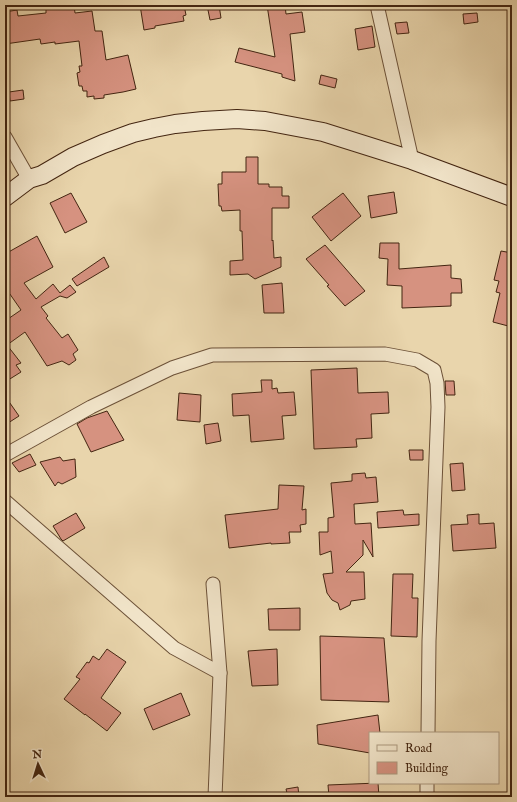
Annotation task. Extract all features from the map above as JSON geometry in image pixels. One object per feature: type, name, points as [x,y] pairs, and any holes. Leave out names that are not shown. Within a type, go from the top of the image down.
[{"type":"main road","points":[[5,197],[29,179],[42,175],[73,157],[134,133],[175,124],[237,119],[265,121],[304,128],[352,140],[412,160],[512,197]]},
{"type":"street","points":[[377,5],[412,160]]},
{"type":"street","points":[[5,137],[29,179]]},
{"type":"street","points":[[5,455],[91,408],[165,371],[212,355],[385,354],[417,360],[434,370],[437,383],[438,407],[429,640],[428,732]]},
{"type":"street","points":[[5,501],[174,648],[220,673]]},
{"type":"street","points":[[213,584],[220,673],[216,797]]},
{"type":"street","points":[[427,784],[427,797]]},
{"type":"building","points":[[74,5],[75,13],[92,11],[95,31],[102,31],[106,60],[128,55],[136,89],[104,95],[104,98],[94,99],[94,96],[87,97],[87,91],[83,91],[82,86],[79,86],[77,73],[80,72],[79,66],[82,66],[79,41],[41,44],[40,39],[5,44],[5,12],[17,10],[18,16],[46,13],[46,8]]},
{"type":"building","points":[[140,5],[184,5],[186,15],[183,16],[184,21],[155,26],[155,28],[144,30]]},
{"type":"building","points":[[207,5],[219,5],[221,18],[210,20]]},
{"type":"building","points":[[267,5],[285,5],[286,14],[302,12],[305,32],[290,34],[295,81],[282,77],[282,74],[235,62],[239,48],[275,57]]},
{"type":"building","points":[[477,13],[478,22],[464,24],[463,14]]},
{"type":"building","points":[[407,22],[409,33],[397,34],[395,23]]},
{"type":"building","points":[[372,26],[375,47],[358,50],[355,29]]},
{"type":"building","points":[[321,75],[337,79],[335,88],[319,84]]},
{"type":"building","points":[[23,90],[24,99],[10,101],[9,92]]},
{"type":"building","points":[[246,157],[258,157],[258,184],[269,184],[269,187],[282,187],[282,196],[289,196],[289,208],[272,208],[272,241],[273,240],[274,258],[281,257],[281,267],[255,279],[248,274],[230,275],[230,261],[243,260],[242,231],[240,231],[240,210],[222,211],[221,206],[219,206],[218,184],[222,184],[222,172],[246,172]]},
{"type":"building","points":[[394,192],[397,213],[371,218],[368,196]]},
{"type":"building","points":[[71,193],[87,222],[65,233],[50,203]]},
{"type":"building","points":[[343,193],[361,216],[331,241],[312,217]]},
{"type":"building","points":[[37,236],[53,267],[24,283],[36,299],[53,284],[60,293],[70,285],[76,292],[67,298],[60,296],[41,307],[48,316],[46,318],[62,338],[68,334],[78,350],[73,354],[76,360],[69,365],[62,361],[47,366],[25,332],[7,345],[21,363],[16,365],[21,372],[5,382],[5,321],[21,310],[5,287],[5,254]]},
{"type":"building","points":[[380,243],[399,243],[399,269],[451,265],[451,278],[461,279],[462,293],[451,293],[451,306],[402,308],[402,286],[387,285],[388,259],[379,258]]},
{"type":"building","points":[[325,245],[365,291],[345,306],[306,259]]},
{"type":"building","points":[[501,251],[512,253],[512,327],[493,322],[500,293],[496,292],[499,281],[494,280]]},
{"type":"building","points":[[104,257],[109,267],[77,286],[72,279]]},
{"type":"building","points":[[282,283],[284,313],[264,313],[262,285]]},
{"type":"building","points":[[357,368],[358,393],[388,392],[389,413],[371,414],[372,438],[356,439],[357,447],[314,449],[311,370]]},
{"type":"building","points":[[261,380],[272,380],[272,389],[277,388],[278,393],[294,392],[296,415],[282,416],[284,439],[251,442],[249,415],[233,416],[232,394],[262,392]]},
{"type":"building","points":[[445,381],[454,381],[455,395],[446,395]]},
{"type":"building","points":[[179,393],[201,395],[200,422],[177,420]]},
{"type":"building","points":[[5,396],[19,416],[5,425]]},
{"type":"building","points":[[107,411],[124,440],[91,452],[77,424],[87,418]]},
{"type":"building","points":[[218,423],[221,441],[206,444],[204,425]]},
{"type":"building","points":[[409,450],[423,450],[423,460],[410,460]]},
{"type":"building","points":[[30,454],[36,465],[19,472],[12,463]]},
{"type":"building","points":[[60,457],[63,461],[75,459],[76,477],[62,484],[58,482],[55,486],[40,462]]},
{"type":"building","points":[[463,463],[465,490],[452,491],[450,464]]},
{"type":"building","points":[[365,473],[366,478],[376,477],[378,502],[354,504],[355,524],[371,523],[373,557],[363,540],[363,555],[346,572],[364,572],[365,599],[351,601],[350,605],[340,610],[338,603],[332,600],[327,593],[323,574],[333,573],[331,551],[320,555],[319,532],[328,532],[328,518],[334,517],[331,483],[352,481],[352,474]]},
{"type":"building","points":[[279,485],[304,486],[302,510],[306,509],[306,524],[300,525],[301,532],[289,532],[290,543],[271,543],[229,548],[225,515],[278,509]]},
{"type":"building","points":[[403,510],[404,515],[419,514],[419,525],[378,528],[377,512]]},
{"type":"building","points":[[76,513],[85,528],[63,541],[53,526]]},
{"type":"building","points":[[479,514],[479,524],[494,523],[496,548],[453,551],[451,525],[468,524],[467,515]]},
{"type":"building","points":[[393,574],[413,574],[412,598],[418,598],[417,637],[391,636]]},
{"type":"building","points":[[300,608],[300,630],[269,630],[268,609]]},
{"type":"building","points":[[320,636],[384,638],[389,702],[321,700]]},
{"type":"building","points":[[107,649],[126,662],[101,698],[121,713],[107,731],[64,699],[80,679],[76,677],[87,662],[89,663],[93,656],[99,660]]},
{"type":"building","points":[[277,649],[278,685],[252,686],[248,651]]},
{"type":"building","points":[[181,693],[190,715],[153,730],[144,709]]},
{"type":"building","points":[[378,715],[380,732],[369,732],[369,753],[318,744],[317,725]]},
{"type":"building","points":[[378,784],[379,797],[329,797],[328,785]]},
{"type":"building","points":[[298,787],[299,797],[288,797],[286,789]]}]
